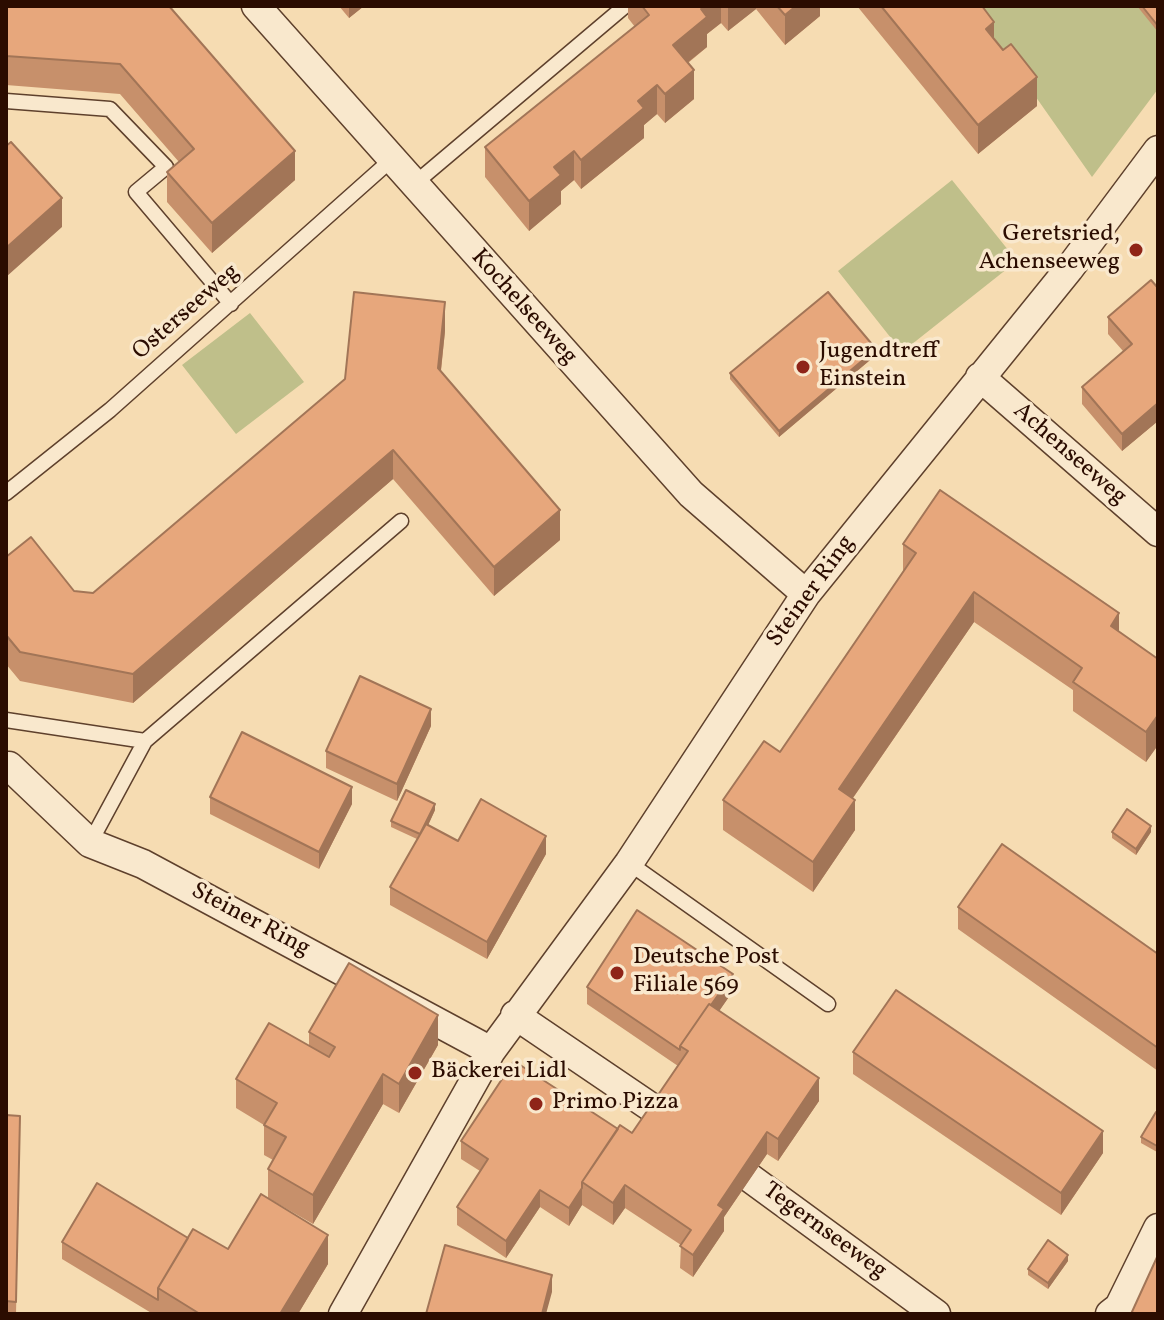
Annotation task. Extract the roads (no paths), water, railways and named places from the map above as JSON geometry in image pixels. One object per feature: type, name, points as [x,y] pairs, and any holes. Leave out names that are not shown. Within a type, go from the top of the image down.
[{"type":"street","name":"Kochelseeweg","points":[[256,6],[691,494],[806,594]]},
{"type":"street","name":"Steiner Ring","points":[[343,1314],[491,1051],[629,863],[806,594],[1069,269],[1158,150]]},
{"type":"street","name":"Achenseeweg","points":[[980,377],[1158,532]]},
{"type":"street","points":[[7,766],[90,843]]},
{"type":"street","name":"Steiner Ring","points":[[90,843],[143,864],[491,1051]]},
{"type":"street","points":[[515,1015],[661,1114]]},
{"type":"street","name":"Tegernseeweg","points":[[750,1178],[936,1314]]},
{"type":"street","points":[[1110,1314],[1119,1307],[1158,1228]]},
{"type":"lane","points":[[413,185],[625,6]]},
{"type":"lane","points":[[6,101],[110,109],[166,167],[136,192],[231,304]]},
{"type":"lane","name":"Osterseeweg","points":[[6,493],[110,410],[391,160]]},
{"type":"lane","points":[[90,843],[145,741],[401,521]]},
{"type":"lane","points":[[6,720],[145,741]]},
{"type":"lane","points":[[629,863],[828,1004]]},
{"type":"place","name":"Geretsried, Achenseeweg","points":[[1136,250]]},
{"type":"place","name":"Jugendtreff Einstein","points":[[803,367]]},
{"type":"place","name":"Deutsche Post Filiale 569","points":[[617,973]]},
{"type":"place","name":"Bäckerei Lidl","points":[[415,1073]]},
{"type":"place","name":"Primo Pizza","points":[[536,1104]]}]
